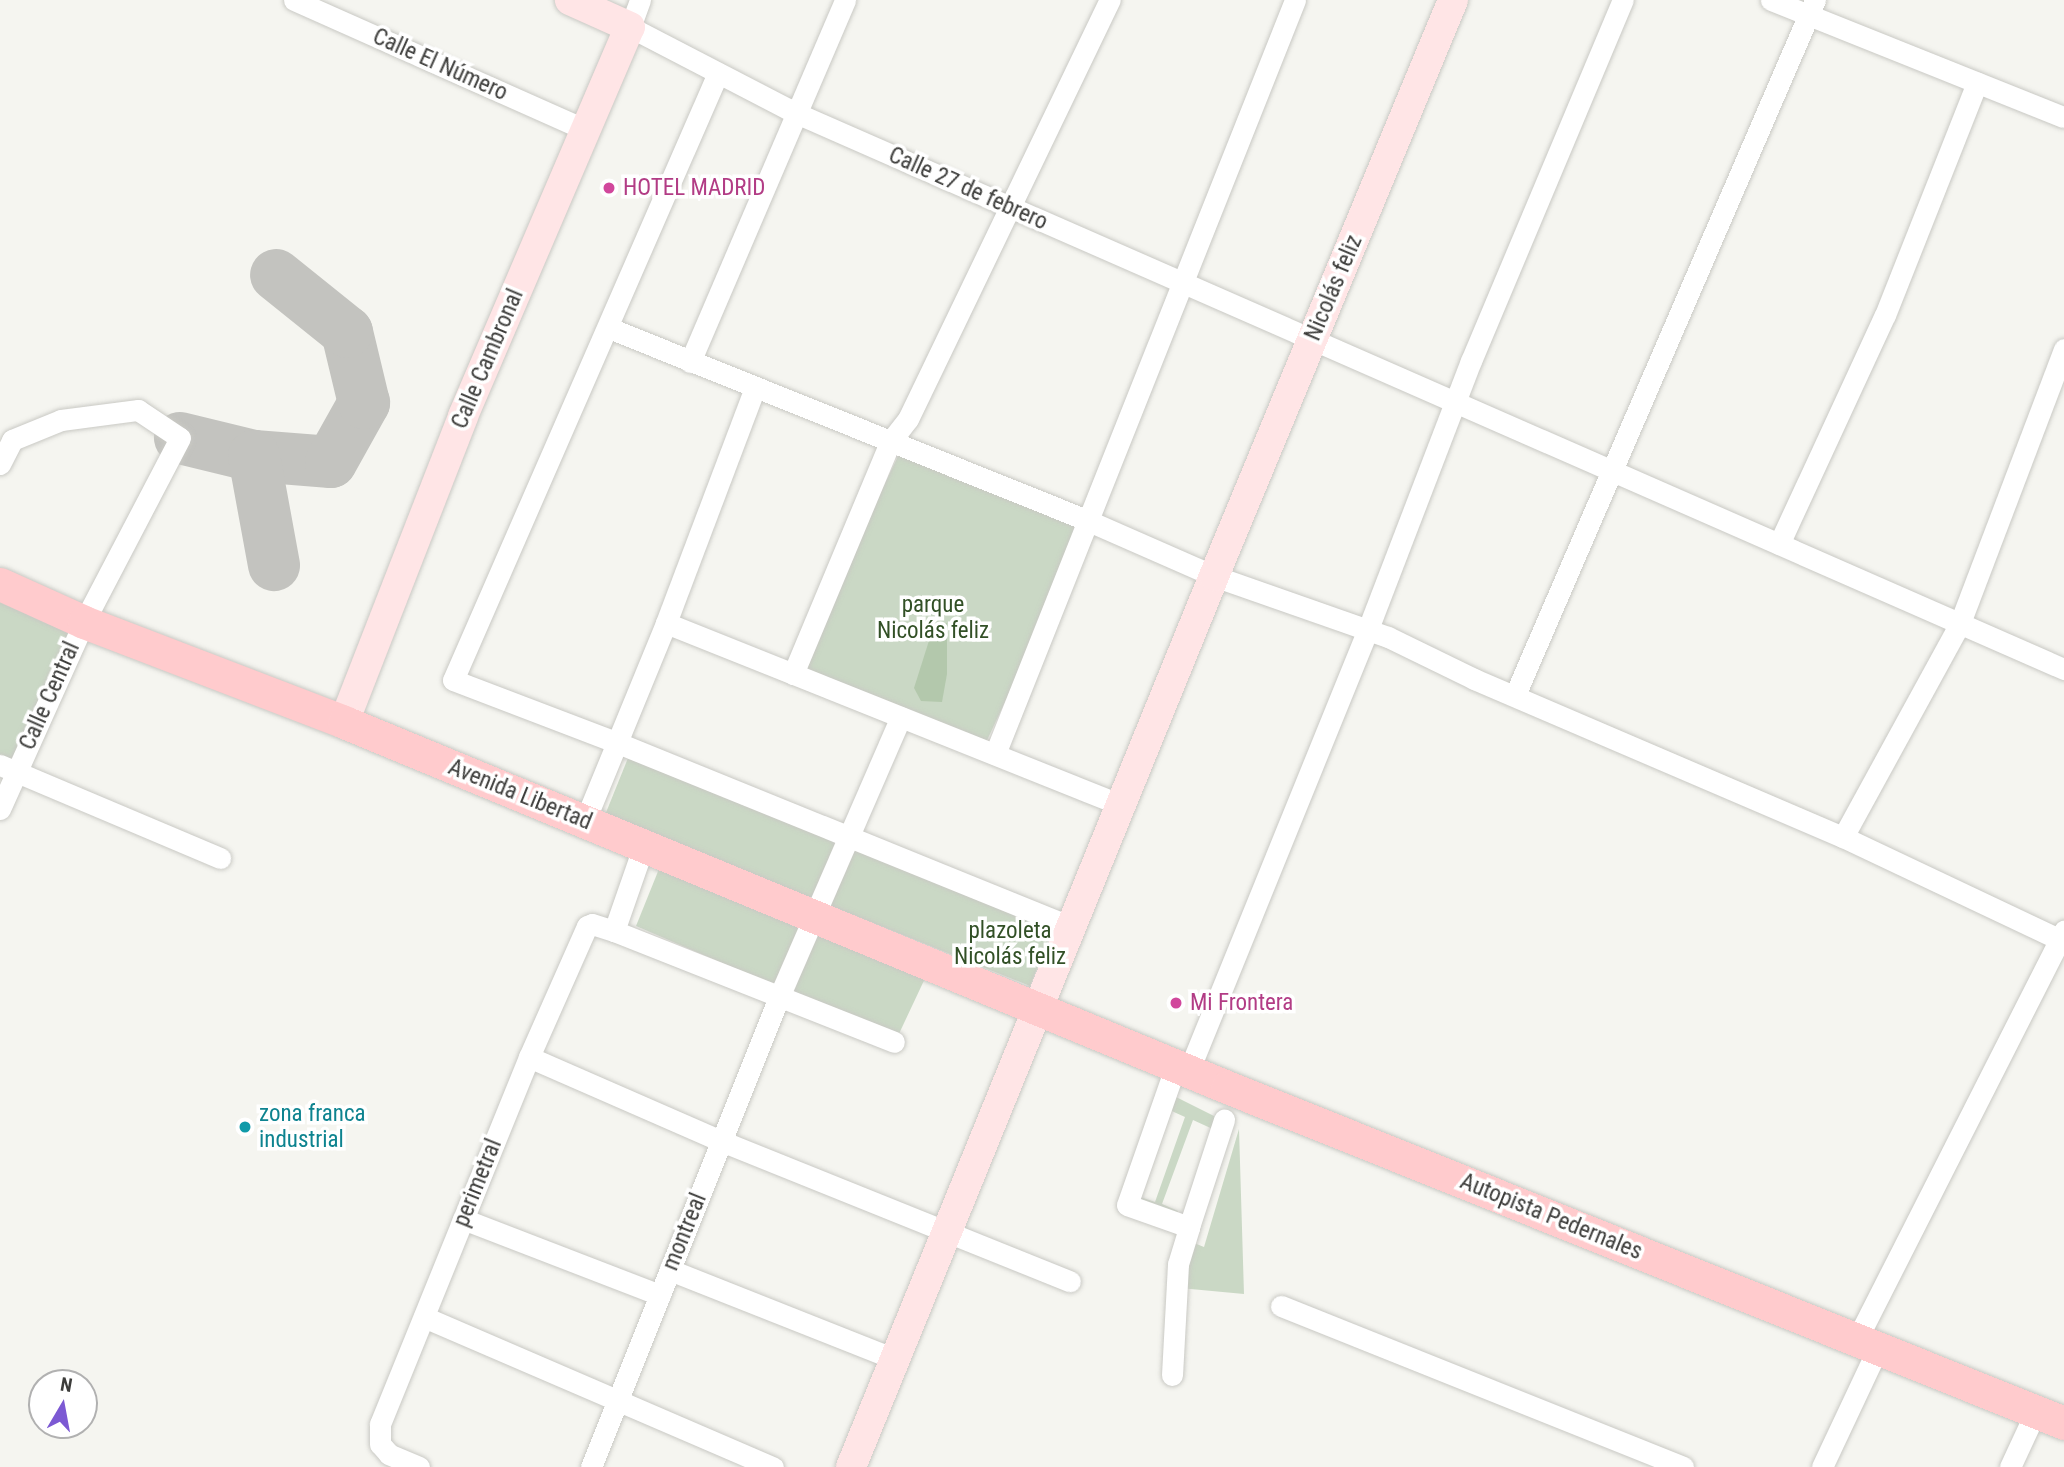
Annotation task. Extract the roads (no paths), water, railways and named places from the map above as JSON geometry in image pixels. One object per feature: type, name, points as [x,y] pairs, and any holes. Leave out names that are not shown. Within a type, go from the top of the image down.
[{"type":"main road","points":[[570,0],[635,13]]},
{"type":"main road","name":"Nicolás feliz","points":[[850,1467],[1453,0]]},
{"type":"main road","name":"Calle Cambronal","points":[[344,722],[463,416],[635,13]]},
{"type":"main road","name":"Avenida Libertad","points":[[0,584],[84,622],[344,722],[584,823],[816,915],[1038,1010]]},
{"type":"main road","name":"Autopista Pedernales","points":[[1038,1010],[2050,1417]]},
{"type":"street","name":"Calle El Número","points":[[294,0],[586,130]]},
{"type":"street","points":[[690,362],[845,0]]},
{"type":"street","points":[[793,674],[890,442],[908,419],[1110,0]]},
{"type":"street","points":[[995,754],[1295,0]]},
{"type":"street","points":[[1189,1227],[1127,1205],[1182,1068],[1368,629],[1455,404],[1623,0]]},
{"type":"street","points":[[1771,0],[1812,8],[1977,83],[2064,117]]},
{"type":"street","points":[[1515,695],[1812,8]]},
{"type":"street","name":"Calle 27 de febrero","points":[[635,13],[718,73],[796,113],[2064,669]]},
{"type":"street","points":[[718,73],[609,328],[453,680],[618,743],[1073,927]]},
{"type":"street","points":[[1779,544],[1885,315],[1977,83]]},
{"type":"street","points":[[609,328],[1089,521],[1214,576],[1368,629],[2062,935],[1868,1344],[1822,1467]]},
{"type":"street","points":[[1843,837],[1960,623],[2064,349]]},
{"type":"street","points":[[584,823],[666,623],[755,388]]},
{"type":"street","name":"Calle Central","points":[[0,464],[12,440],[61,420],[138,410],[180,438],[8,768],[0,809]]},
{"type":"street","points":[[666,623],[1122,805]]},
{"type":"street","name":"montreal","points":[[591,1467],[779,997],[901,717]]},
{"type":"street","points":[[8,768],[220,858]]},
{"type":"street","points":[[644,845],[614,931],[894,1042]]},
{"type":"street","name":"perimetral","points":[[419,1467],[389,1454],[380,1444],[380,1424],[529,1057],[587,926],[592,924],[614,931]]},
{"type":"street","points":[[529,1057],[722,1141],[1070,1281]]},
{"type":"street","points":[[1172,1375],[1178,1264],[1224,1120]]},
{"type":"street","points":[[463,1219],[660,1295]]},
{"type":"street","points":[[670,1270],[895,1359]]},
{"type":"street","points":[[1281,1306],[1683,1467]]},
{"type":"street","points":[[424,1317],[773,1467]]},
{"type":"street","points":[[2010,1467],[2050,1417]]},
{"type":"place","name":"HOTEL MADRID","points":[[609,188]]},
{"type":"place","name":"Mi Frontera","points":[[1176,1003]]},
{"type":"place","name":"zona franca industrial","points":[[245,1127]]},
{"type":"park label","name":"parque Nicolás feliz","points":[[933,618]]},
{"type":"park label","name":"plazoleta Nicolás feliz","points":[[1010,944]]}]
